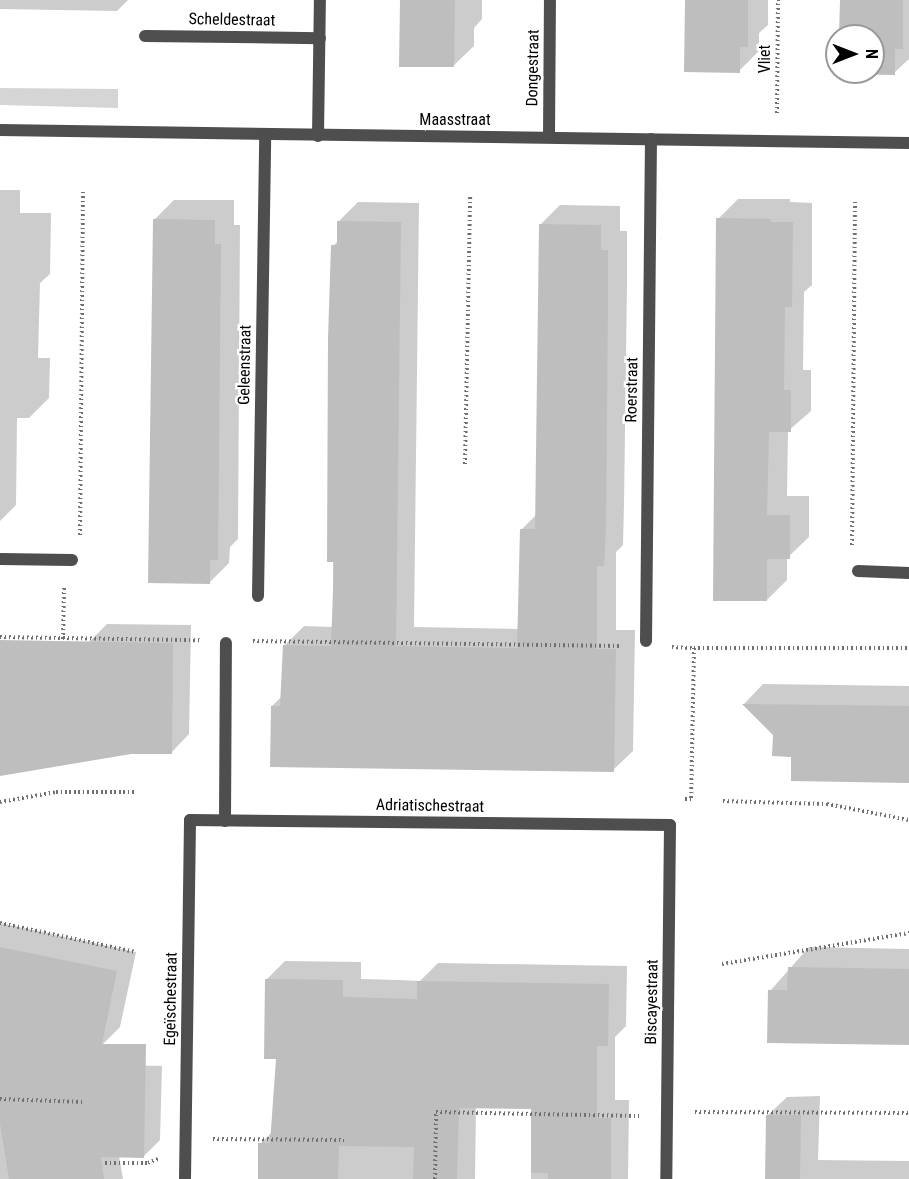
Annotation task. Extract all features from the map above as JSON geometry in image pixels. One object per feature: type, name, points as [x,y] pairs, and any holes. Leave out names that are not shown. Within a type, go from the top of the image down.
[{"type":"street","points":[[318,136],[320,0]]},
{"type":"street","name":"Dongestraat","points":[[549,137],[550,0]]},
{"type":"street","name":"Scheldestraat","points":[[145,36],[320,38]]},
{"type":"street","name":"Maasstraat","points":[[0,130],[909,143]]},
{"type":"street","name":"Geleenstraat","points":[[258,596],[265,134]]},
{"type":"street","name":"Roerstraat","points":[[646,644],[651,139]]},
{"type":"street","points":[[0,559],[72,560]]},
{"type":"street","points":[[858,571],[909,573]]},
{"type":"street","points":[[225,821],[226,643]]},
{"type":"street","name":"Adriatischestraat","points":[[190,820],[670,825]]},
{"type":"street","name":"Egeïschestraat","points":[[185,1179],[190,820]]},
{"type":"street","name":"Biscayestraat","points":[[666,1179],[670,825]]},
{"type":"path","name":"Vliet","points":[[777,118],[778,0]]},
{"type":"path","points":[[80,547],[83,190]]},
{"type":"path","points":[[465,465],[470,196]]},
{"type":"path","points":[[852,548],[855,201]]},
{"type":"path","points":[[63,639],[64,576]]},
{"type":"path","points":[[0,638],[173,640]]},
{"type":"path","points":[[253,641],[646,644],[694,648],[909,648]]},
{"type":"path","points":[[691,799],[694,648]]},
{"type":"path","points":[[0,802],[56,792],[136,792]]},
{"type":"path","points":[[723,801],[827,804],[909,820]]},
{"type":"path","points":[[0,923],[135,952]]},
{"type":"path","points":[[722,964],[909,933]]},
{"type":"path","points":[[0,1100],[84,1102]]},
{"type":"path","points":[[435,1179],[436,1112],[636,1115]]},
{"type":"path","points":[[696,1112],[909,1113]]},
{"type":"path","points":[[216,1138],[344,1140]]},
{"type":"path","points":[[105,1163],[148,1163],[163,1156]]},
{"type":"shaded area","points":[[0,88],[118,89],[118,108],[0,105]]},
{"type":"building","points":[[400,0],[455,0],[454,67],[399,67]]},
{"type":"building","points":[[685,0],[748,0],[748,47],[740,47],[740,73],[684,72]]},
{"type":"building","points":[[840,0],[903,0],[903,49],[895,49],[895,75],[885,75],[885,24],[839,24]]},
{"type":"building","points":[[716,218],[771,219],[771,222],[793,222],[792,307],[785,307],[784,390],[791,390],[791,432],[769,432],[767,515],[790,515],[790,559],[767,559],[767,601],[713,601]]},
{"type":"building","points":[[153,219],[215,220],[215,244],[221,244],[218,560],[210,560],[210,584],[148,583]]},
{"type":"building","points":[[337,221],[401,222],[396,646],[510,648],[517,648],[520,529],[535,529],[539,224],[601,225],[601,250],[608,250],[606,526],[604,566],[597,566],[597,649],[616,649],[614,772],[270,767],[271,706],[280,706],[283,645],[331,646],[334,562],[327,562],[328,339],[331,245],[337,245]]},
{"type":"building","points":[[0,640],[173,643],[172,754],[131,754],[0,776]]},
{"type":"building","points":[[742,704],[909,706],[909,783],[791,781],[791,757],[772,756],[773,735]]},
{"type":"building","points":[[0,947],[117,971],[102,1044],[146,1044],[144,1158],[101,1157],[104,1179],[9,1179],[0,1124]]},
{"type":"building","points":[[788,967],[909,969],[909,1045],[767,1043],[768,990],[787,990]]},
{"type":"building","points":[[265,979],[343,980],[343,997],[417,999],[417,981],[609,984],[608,1046],[597,1046],[597,1118],[611,1118],[611,1179],[548,1179],[548,1173],[531,1173],[531,1109],[459,1108],[457,1179],[413,1179],[414,1147],[339,1146],[338,1179],[258,1179],[258,1143],[270,1143],[276,1059],[264,1059]]},
{"type":"building","points":[[766,1115],[801,1115],[800,1179],[765,1179]]}]
